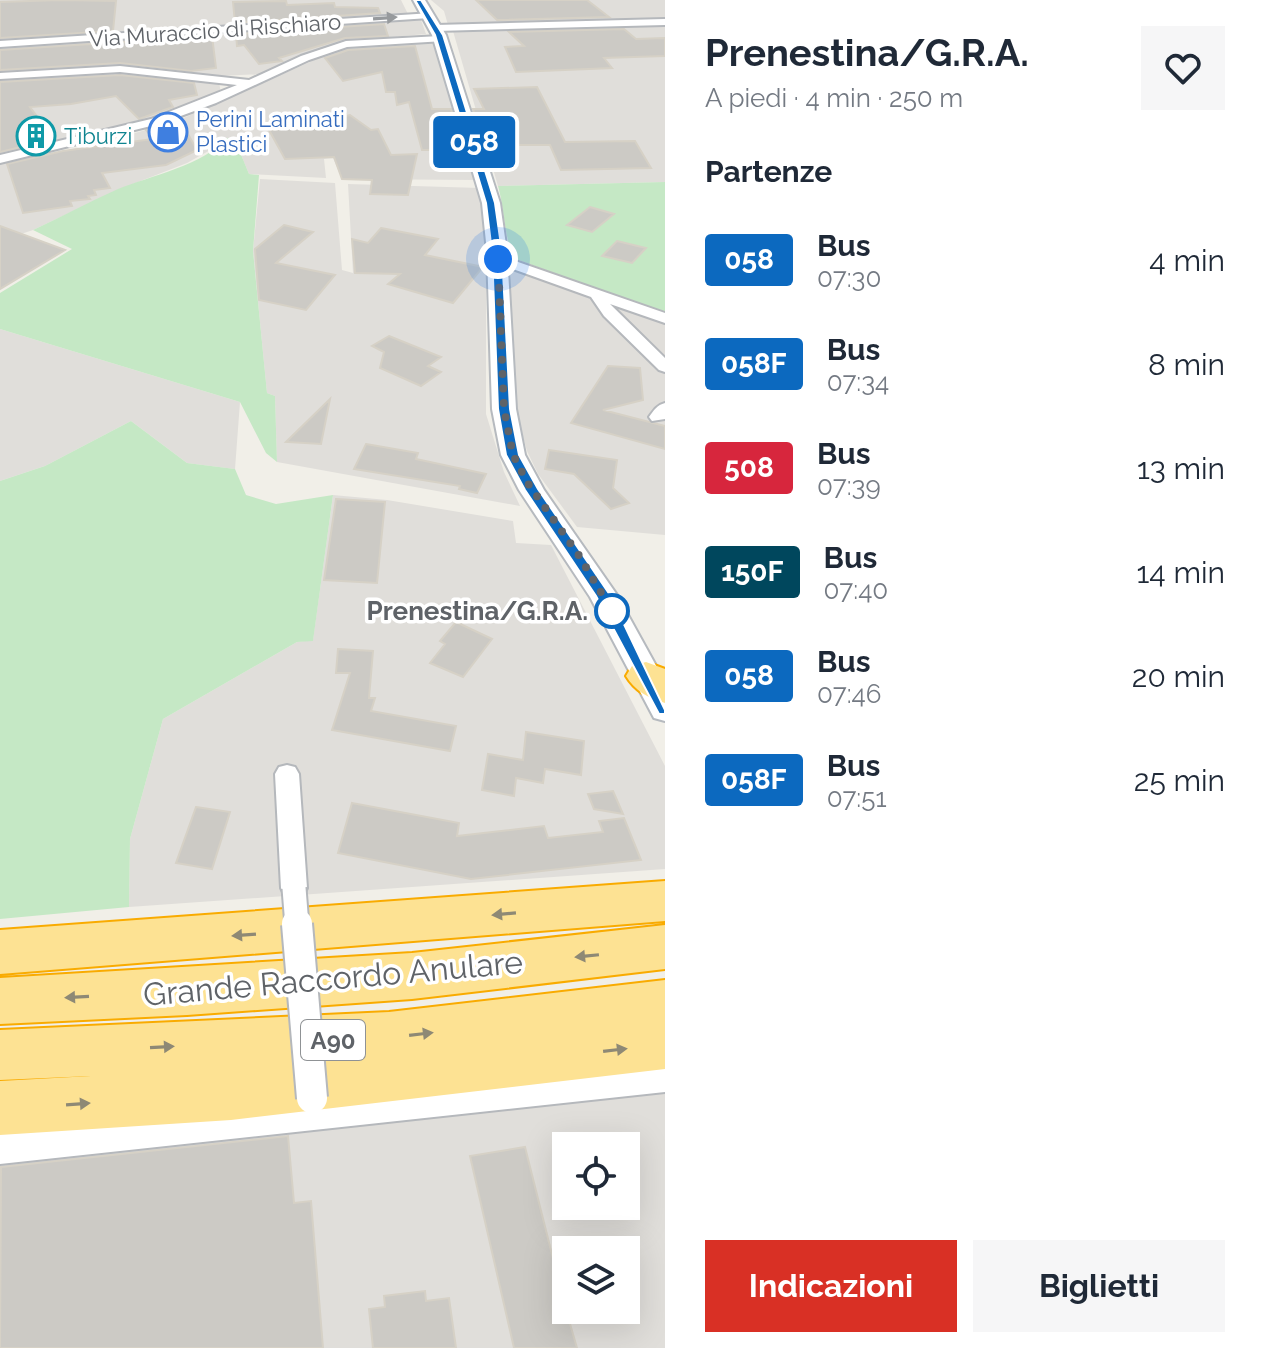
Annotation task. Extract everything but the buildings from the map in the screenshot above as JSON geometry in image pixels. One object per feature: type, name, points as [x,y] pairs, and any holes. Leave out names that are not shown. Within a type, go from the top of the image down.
[{"type":"highway","points":[[15,948],[665,901]]},
{"type":"highway","name":"Grande Raccordo Anulare","points":[[0,1001],[412,976],[665,947]]},
{"type":"highway","name":"Grande Raccordo Anulare","points":[[0,1055],[389,1037],[665,1004]]},
{"type":"highway","points":[[0,1108],[231,1094],[665,1044]]},
{"type":"main road","points":[[419,0],[435,27],[486,185],[498,259],[504,409],[513,455],[532,490],[603,595],[659,691]]},
{"type":"street","points":[[0,159],[118,133],[224,96],[268,74],[350,43],[435,27],[665,22]]},
{"type":"street","name":"Via Muraccio di Rischiaro","points":[[0,44],[435,27]]},
{"type":"street","points":[[0,76],[120,69],[249,83]]},
{"type":"street","points":[[498,259],[665,318]]},
{"type":"street","points":[[595,292],[609,313],[665,367]]},
{"type":"street","points":[[287,774],[313,1108]]},
{"type":"street","points":[[0,1149],[313,1108],[665,1078]]},
{"type":"shaded area","points":[[0,0],[401,0],[408,14],[0,41]]},
{"type":"shaded area","points":[[431,0],[665,0],[665,19],[448,25],[444,11]]},
{"type":"shaded area","points":[[421,20],[426,34],[344,41],[260,74],[218,76],[145,66],[0,74],[0,46]]},
{"type":"shaded area","points":[[665,25],[665,182],[498,186],[453,31]]},
{"type":"shaded area","points":[[434,40],[477,180],[342,179],[333,158],[324,159],[326,178],[249,174],[240,152],[221,144],[187,163],[120,189],[33,230],[0,241],[0,163],[98,144],[179,120],[346,46]]},
{"type":"shaded area","points":[[116,72],[219,82],[221,94],[147,122],[0,156],[0,78]]},
{"type":"shaded area","points":[[260,179],[335,183],[342,270],[353,273],[348,184],[480,188],[486,242],[486,414],[504,472],[520,506],[277,462],[275,396],[267,393],[253,251]]},
{"type":"shaded area","points":[[524,271],[665,321],[665,535],[577,527],[538,474],[527,451],[518,419],[509,285],[511,274]]},
{"type":"shaded area","points":[[0,329],[240,402],[235,469],[187,463],[131,421],[45,466],[0,481]]},
{"type":"shaded area","points":[[333,495],[387,500],[513,521],[516,543],[551,545],[665,766],[665,869],[129,907],[130,839],[163,719],[297,642],[313,640]]},
{"type":"shaded area","points":[[665,1091],[665,1348],[0,1348],[0,1159]]},
{"type":"green space","points":[[226,138],[248,140],[240,152],[249,174],[259,175],[253,251],[267,393],[275,396],[277,462],[266,453],[240,402],[0,329],[0,293],[72,249],[33,230],[118,189],[191,162]]},
{"type":"green space","points":[[665,182],[665,314],[516,259],[512,253],[498,186]]},
{"type":"green space","points":[[131,421],[187,463],[235,469],[246,495],[276,504],[333,495],[313,641],[297,642],[163,719],[130,839],[129,907],[0,919],[0,481],[45,466]]},
{"type":"bus line","name":"058","points":[[419,0],[439,35],[491,203],[497,252],[504,409],[513,455],[532,490],[603,595],[665,710]]},
{"type":"place","name":"Perini Laminati Plastici","points":[[168,132]]},
{"type":"place","name":"Tiburzi","points":[[36,136]]},
{"type":"place","name":"Prenestina/G.R.A.","points":[[612,611]]},
{"type":"route","points":[[498,259],[504,409],[513,455],[527,482],[578,554],[612,611]]}]
